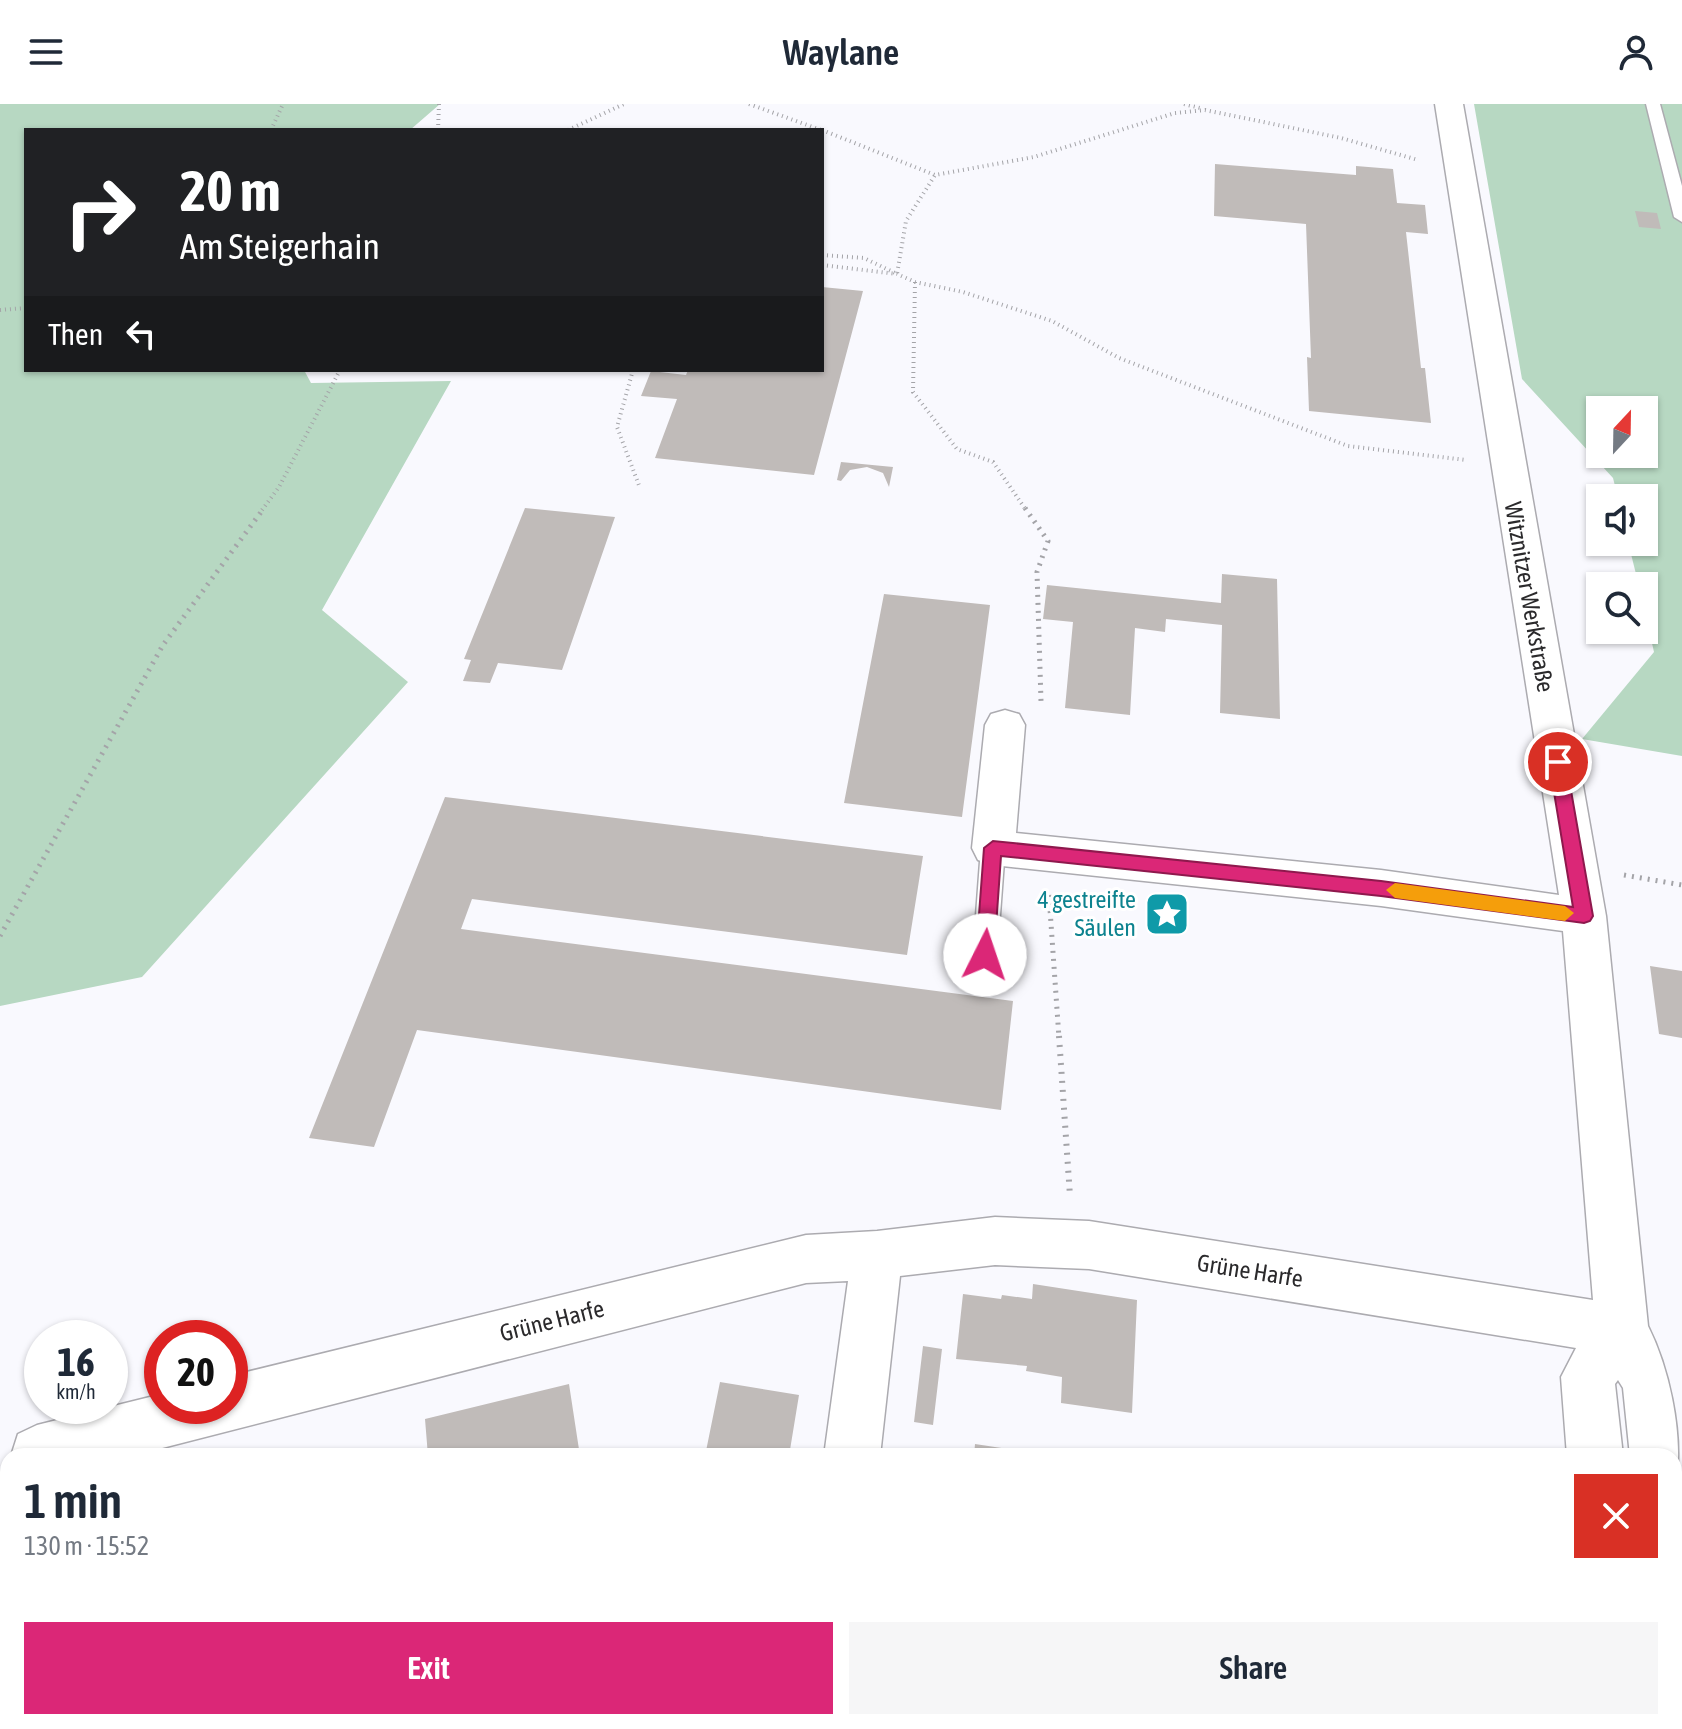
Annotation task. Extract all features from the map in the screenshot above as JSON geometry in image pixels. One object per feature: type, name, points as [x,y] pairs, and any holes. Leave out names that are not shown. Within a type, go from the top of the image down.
[{"type":"street","name":"Witznitzer Werkstraße","points":[[1449,104],[1584,916],[1622,1330],[1649,1385],[1657,1448]]},
{"type":"street","points":[[1023,719],[993,848],[1381,888],[1584,916]]},
{"type":"street","name":"Grüne Harfe","points":[[248,1398],[792,1262],[995,1241],[1089,1245],[1622,1330]]},
{"type":"street","points":[[853,1448],[877,1255]]},
{"type":"street","points":[[1594,1448],[1588,1377],[1622,1330]]},
{"type":"street","points":[[56,1448],[149,1424]]},
{"type":"lane","points":[[1653,104],[1682,217]]},
{"type":"lane","points":[[983,982],[993,848]]},
{"type":"path","points":[[272,128],[283,104]]},
{"type":"path","points":[[438,128],[439,104]]},
{"type":"path","points":[[572,128],[624,104]]},
{"type":"path","points":[[749,104],[816,128]]},
{"type":"path","points":[[1184,104],[1341,138],[1404,157],[1459,168]]},
{"type":"path","points":[[824,131],[935,175],[1034,157],[1175,113],[1205,110]]},
{"type":"path","points":[[897,274],[906,221],[935,175]]},
{"type":"path","points":[[824,255],[864,258],[915,282],[963,292],[1052,321],[1119,358],[1348,446],[1507,466]]},
{"type":"path","points":[[824,265],[897,274]]},
{"type":"path","points":[[915,282],[913,392],[957,449],[993,462],[1048,541],[1037,572],[1023,719]]},
{"type":"path","points":[[0,310],[24,308]]},
{"type":"path","points":[[0,936],[163,645],[279,487],[339,372]]},
{"type":"path","points":[[632,372],[617,427],[640,488]]},
{"type":"path","points":[[1046,853],[1070,1209]]},
{"type":"green space","points":[[0,104],[440,104],[412,128],[24,128],[24,372],[305,372],[311,383],[451,381],[322,610],[408,682],[142,977],[0,1006]]},
{"type":"green space","points":[[1474,104],[1682,104],[1682,756],[1582,739],[1654,652],[1652,644],[1658,644],[1658,572],[1636,572],[1632,556],[1658,556],[1658,484],[1614,484],[1604,468],[1658,468],[1658,396],[1586,396],[1586,449],[1522,379]]},
{"type":"building","points":[[1215,164],[1356,175],[1356,166],[1393,169],[1397,203],[1425,205],[1428,234],[1406,232],[1421,368],[1425,368],[1431,423],[1309,411],[1307,357],[1311,358],[1306,224],[1214,216]]},
{"type":"building","points":[[1635,211],[1657,213],[1661,229],[1639,227]]},
{"type":"building","points":[[824,287],[863,291],[814,475],[655,458],[677,399],[641,396],[651,372],[686,375],[687,372],[824,372]]},
{"type":"building","points":[[841,462],[893,467],[889,487],[883,473],[867,467],[850,470],[841,481],[837,480]]},
{"type":"building","points":[[525,508],[615,517],[562,670],[498,663],[490,683],[463,681],[471,660],[464,659]]},
{"type":"building","points":[[1222,574],[1277,579],[1280,719],[1220,713],[1222,625],[1166,619],[1165,632],[1135,628],[1130,715],[1065,708],[1073,622],[1043,619],[1047,585],[1221,603]]},
{"type":"building","points":[[884,594],[990,605],[962,817],[844,803]]},
{"type":"building","points":[[445,797],[923,856],[907,955],[472,899],[461,929],[1013,1001],[1001,1110],[417,1030],[374,1147],[309,1138]]},
{"type":"building","points":[[1650,966],[1682,971],[1682,1038],[1659,1034]]},
{"type":"building","points":[[1033,1284],[1137,1300],[1132,1413],[1061,1403],[1062,1377],[1026,1371],[1027,1366],[956,1359],[963,1294],[1032,1299]]},
{"type":"building","points":[[923,1346],[942,1349],[933,1425],[914,1422]]},
{"type":"building","points":[[720,1382],[799,1395],[790,1448],[707,1448]]},
{"type":"building","points":[[569,1384],[579,1448],[427,1448],[425,1419]]},
{"type":"building","points":[[975,1444],[1001,1448],[975,1448]]},
{"type":"slow traffic","points":[[1395,890],[1565,913]]},
{"type":"place","name":"4 gestreifte Säulen","points":[[1167,914]]},
{"type":"route","points":[[985,955],[993,848],[1381,888],[1584,916],[1558,762]]}]
